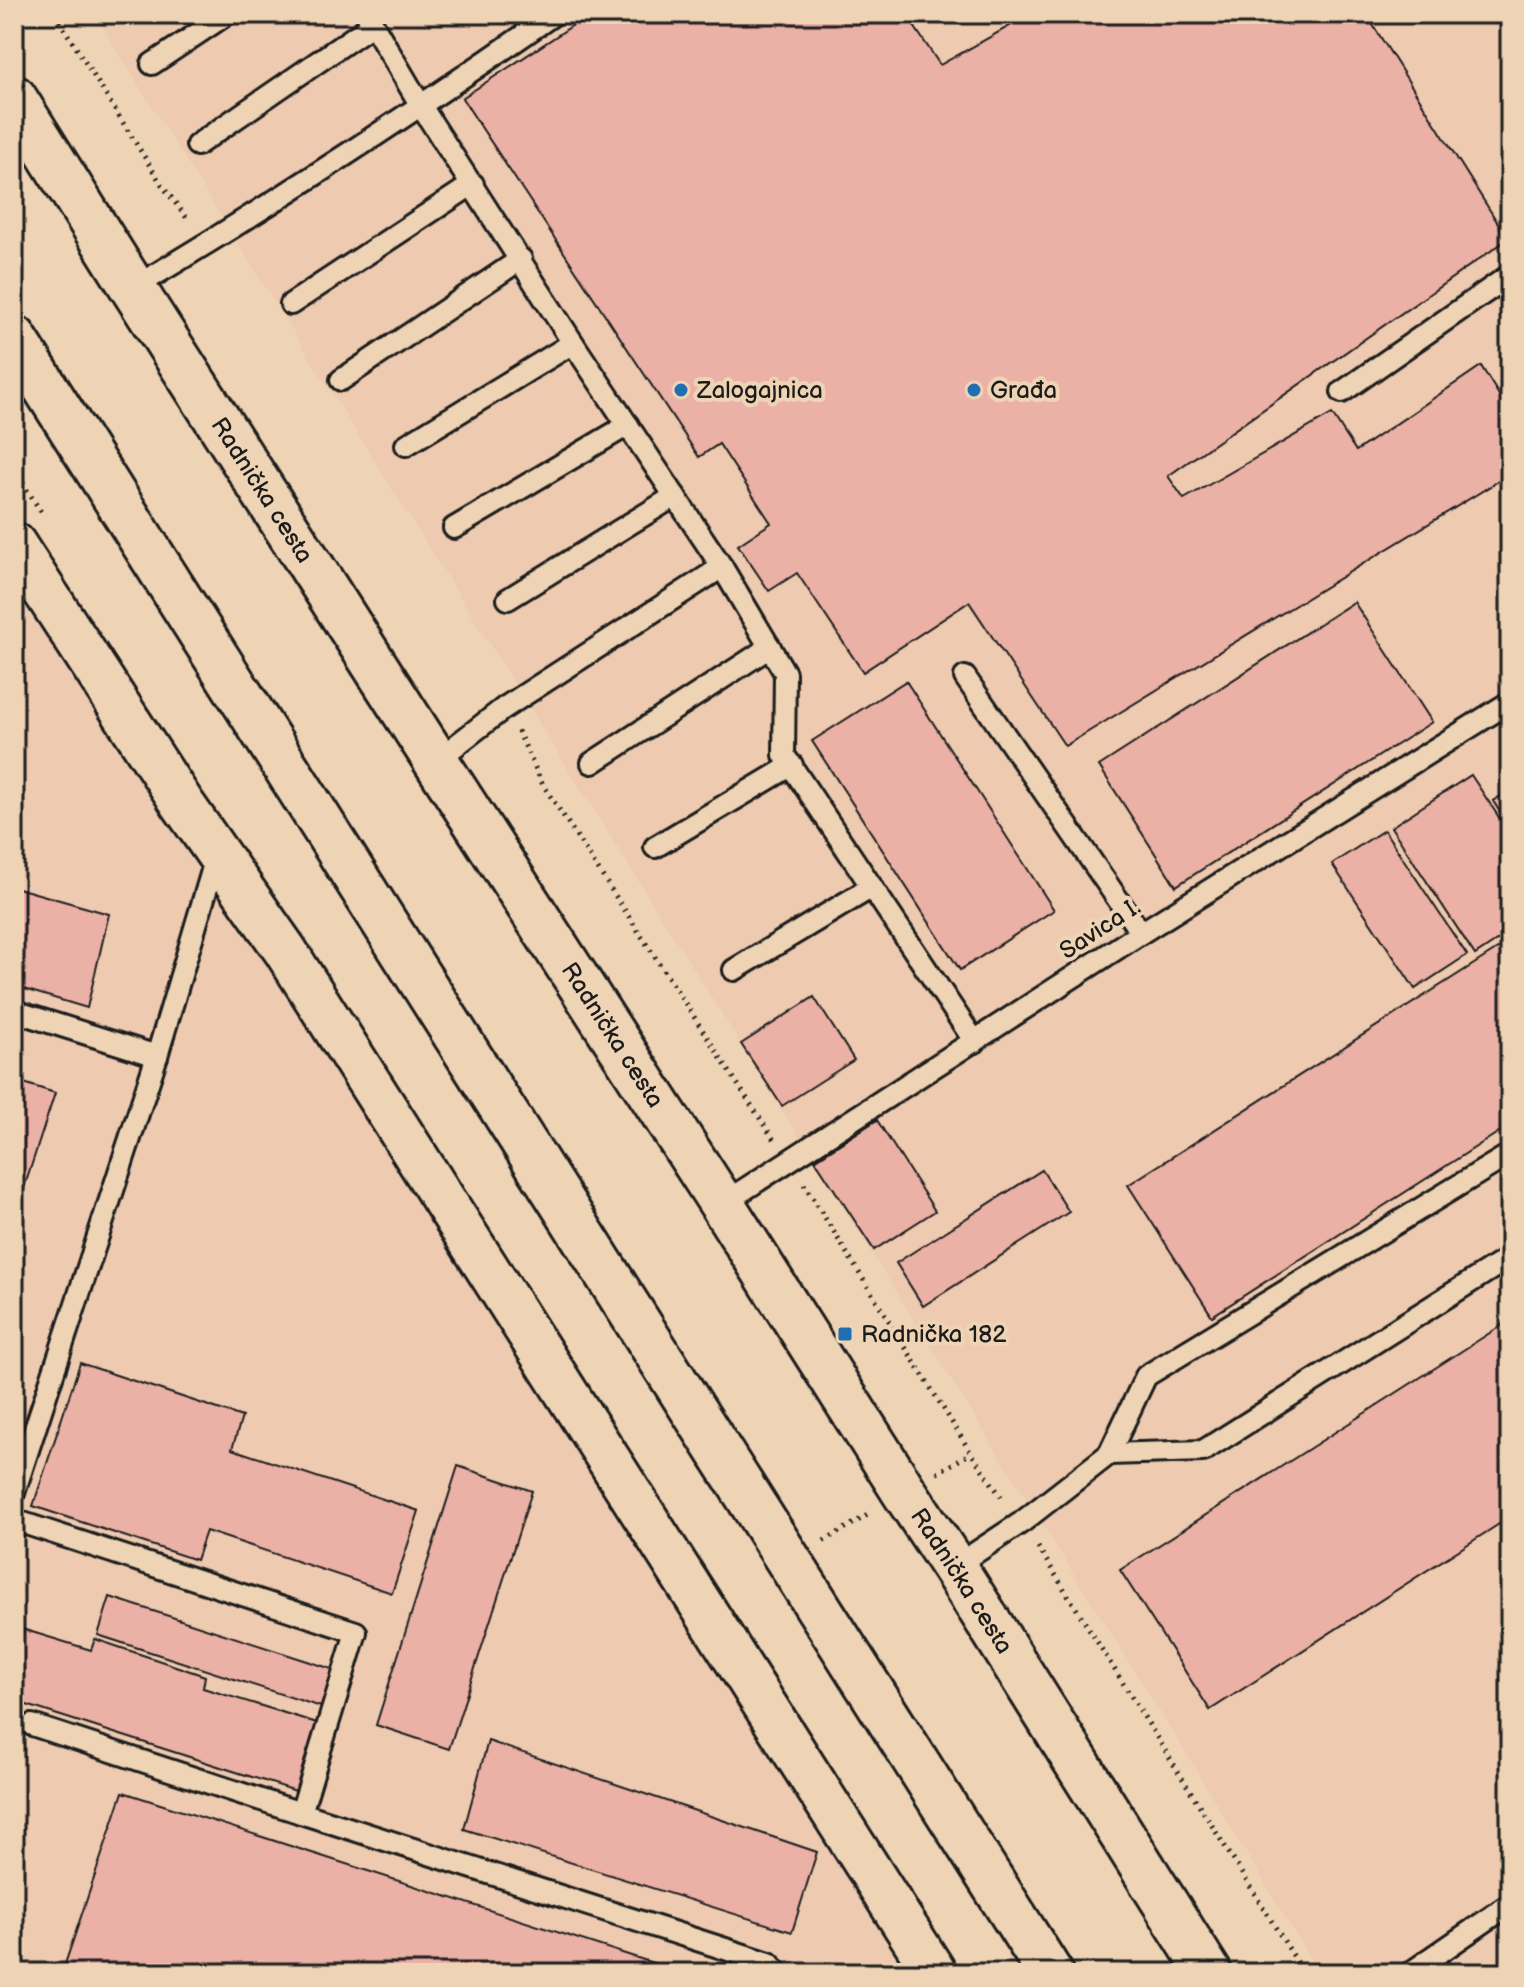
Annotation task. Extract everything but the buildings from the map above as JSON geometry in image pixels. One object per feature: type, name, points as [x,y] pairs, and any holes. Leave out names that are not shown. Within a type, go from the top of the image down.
[{"type":"main road","name":"Radnička cesta","points":[[14,98],[954,1567],[1209,1973]]},
{"type":"main road","points":[[14,338],[1050,1973]]},
{"type":"street","points":[[14,544],[182,803],[285,950],[935,1973]]},
{"type":"lane","points":[[152,64],[227,14]]},
{"type":"lane","points":[[133,288],[421,106],[554,14]]},
{"type":"lane","points":[[197,145],[370,19],[421,106],[722,567],[770,647],[785,673],[784,755],[975,1042]]},
{"type":"lane","points":[[291,304],[473,184]]},
{"type":"lane","points":[[341,380],[521,259]]},
{"type":"lane","points":[[1342,392],[1510,275]]},
{"type":"lane","points":[[406,445],[573,343]]},
{"type":"lane","points":[[454,528],[628,425]]},
{"type":"lane","points":[[508,599],[675,496]]},
{"type":"lane","points":[[436,761],[504,708],[722,567]]},
{"type":"lane","points":[[592,763],[770,647]]},
{"type":"lane","points":[[965,677],[1141,933]]},
{"type":"lane","name":"Savica I.","points":[[722,1204],[1141,933],[1510,702]]},
{"type":"lane","points":[[655,847],[792,765]]},
{"type":"lane","points":[[14,1493],[157,1056],[217,854]]},
{"type":"lane","points":[[734,970],[872,887]]},
{"type":"lane","points":[[14,1011],[157,1056]]},
{"type":"lane","points":[[954,1567],[1022,1522],[1109,1454],[1146,1376],[1510,1154]]},
{"type":"lane","points":[[1109,1454],[1203,1451],[1510,1257]]},
{"type":"lane","points":[[14,1520],[356,1632],[301,1813]]},
{"type":"lane","points":[[32,1725],[769,1963],[778,1973]]},
{"type":"lane","points":[[1410,1973],[1510,1904]]},
{"type":"path","points":[[55,14],[162,185],[207,244]]},
{"type":"path","points":[[504,708],[516,726],[542,783],[788,1160],[971,1453],[1022,1522],[1304,1973]]},
{"type":"path","points":[[933,1476],[971,1453]]},
{"type":"path","points":[[819,1545],[880,1508]]},
{"type":"shaded area","points":[[94,14],[1510,14],[1510,1973],[1319,1973],[1171,1729]]},
{"type":"shaded area","points":[[14,566],[924,1973],[14,1973]]},
{"type":"place","name":"Zalogajnica","points":[[681,390]]},
{"type":"place","name":"Građa","points":[[974,390]]},
{"type":"place","name":"Radnička 182","points":[[845,1334]]}]
